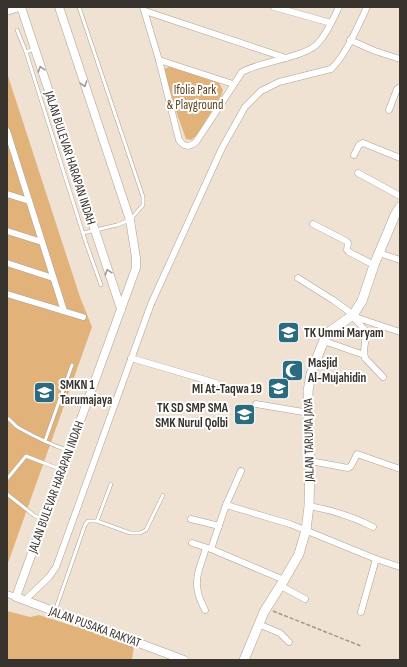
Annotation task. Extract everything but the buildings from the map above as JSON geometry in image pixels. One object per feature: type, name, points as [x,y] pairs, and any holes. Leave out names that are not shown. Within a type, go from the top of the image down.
[{"type":"main road","name":"JALAN TARUMA JAYA","points":[[244,660],[266,608],[283,583],[299,554],[306,530],[309,506],[310,461],[309,383],[313,367],[329,332],[352,315],[362,301],[374,264],[400,206]]},
{"type":"street","name":"JALAN BULEVAR HARAPAN INDAH","points":[[21,7],[121,309]]},
{"type":"street","points":[[7,12],[21,7]]},
{"type":"street","name":"JALAN BULEVAR HARAPAN INDAH","points":[[16,597],[136,268],[136,258],[130,220],[59,7]]},
{"type":"street","points":[[274,7],[331,23]]},
{"type":"street","points":[[144,9],[159,60],[179,140],[183,145],[191,146],[196,142],[242,72],[250,68],[287,58],[314,47],[319,43],[339,7]]},
{"type":"street","points":[[25,600],[49,577],[56,567],[151,304],[222,148],[245,108],[261,91],[279,82],[331,69],[336,64],[368,7]]},
{"type":"street","points":[[144,9],[287,58]]},
{"type":"street","points":[[350,40],[375,51],[400,59]]},
{"type":"street","points":[[159,60],[233,84]]},
{"type":"street","points":[[389,110],[398,88],[400,87]]},
{"type":"street","points":[[7,132],[8,140],[64,312]]},
{"type":"street","points":[[354,155],[359,145],[361,143],[365,143],[400,158]]},
{"type":"street","points":[[358,173],[400,196]]},
{"type":"street","points":[[7,194],[29,201]]},
{"type":"street","points":[[313,224],[346,241],[348,243],[347,250],[349,252],[374,264]]},
{"type":"street","points":[[7,231],[42,242]]},
{"type":"street","points":[[379,253],[400,260]]},
{"type":"street","points":[[7,263],[53,278]]},
{"type":"street","points":[[298,278],[333,300],[352,315],[365,330],[364,355],[368,362],[383,377]]},
{"type":"street","points":[[7,294],[83,317]]},
{"type":"street","points":[[352,315],[400,332]]},
{"type":"street","points":[[324,341],[364,355]]},
{"type":"street","points":[[131,358],[216,383]]},
{"type":"street","points":[[256,404],[309,412]]},
{"type":"street","points":[[310,461],[348,468],[351,466],[357,454],[400,468]]},
{"type":"street","points":[[205,610],[197,592],[197,582],[200,568],[241,471]]},
{"type":"street","points":[[226,506],[306,530],[376,559],[400,567]]},
{"type":"street","points":[[309,506],[342,513],[373,527]]},
{"type":"street","points":[[191,518],[219,526]]},
{"type":"street","points":[[192,543],[209,549],[283,583],[305,599]]},
{"type":"street","points":[[361,612],[376,559]]},
{"type":"street","name":"JALAN PUSAKA RAKYAT","points":[[7,594],[184,660]]},
{"type":"street","points":[[258,624],[280,633],[289,642]]},
{"type":"lane","points":[[79,7],[142,197],[143,205],[130,220],[117,225],[83,233]]},
{"type":"lane","points":[[17,30],[26,52],[83,233],[101,285]]},
{"type":"lane","points":[[26,52],[34,49]]},
{"type":"lane","points":[[45,441],[72,365]]},
{"type":"lane","points":[[7,418],[10,419],[17,427],[69,451]]},
{"type":"lane","points":[[7,479],[26,456],[62,470]]},
{"type":"lane","points":[[96,521],[111,484]]},
{"type":"lane","points":[[7,494],[35,516],[44,519]]},
{"type":"lane","points":[[55,612],[88,521],[96,521],[130,533],[140,533],[146,530],[163,495]]},
{"type":"path","points":[[266,608],[361,646]]},
{"type":"green space","name":"Ifolia Park & Playground","points":[[170,67],[219,83],[223,90],[221,96],[197,135],[191,140],[186,139],[164,71],[166,68]]},
{"type":"green space","points":[[7,73],[80,297],[92,327],[8,563]]},
{"type":"green space","points":[[7,611],[30,617],[39,615],[134,645],[132,660],[7,660]]},
{"type":"place","name":"TK Ummi Maryam","points":[[288,333]]},
{"type":"place","name":"Masjid Al-Mujahidin","points":[[293,370]]},
{"type":"place","name":"MI At-Taqwa 19","points":[[278,389]]},
{"type":"place","name":"SMKN 1 Tarumajaya","points":[[45,392]]},
{"type":"place","name":"TK SD SMP SMA SMK Nurul Qolbi","points":[[244,415]]}]
